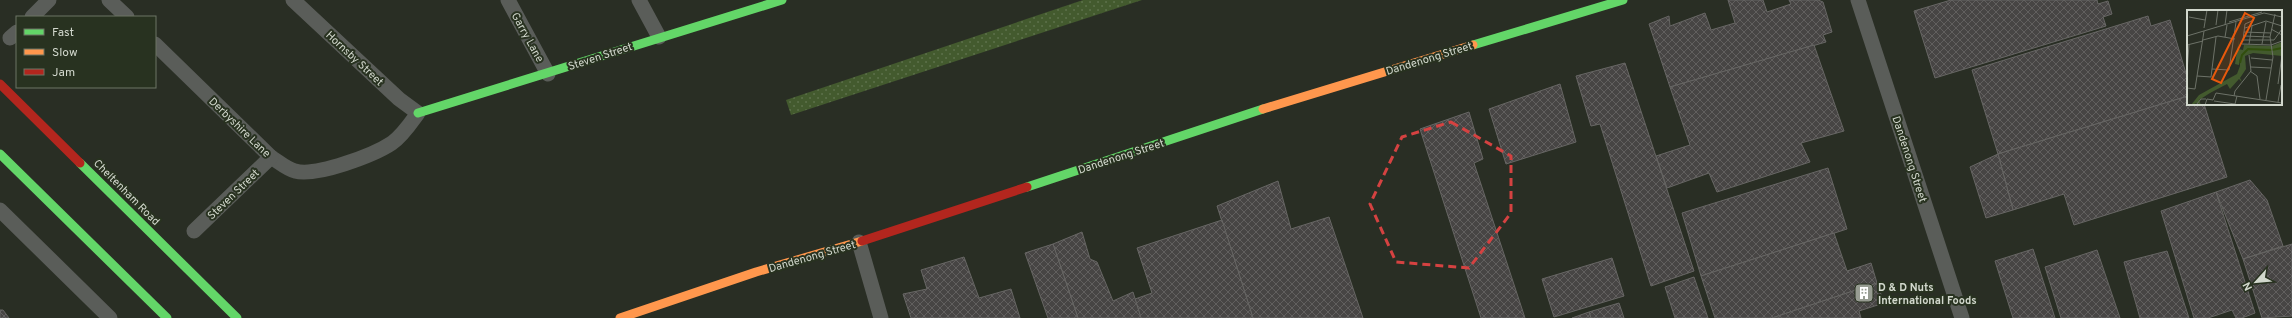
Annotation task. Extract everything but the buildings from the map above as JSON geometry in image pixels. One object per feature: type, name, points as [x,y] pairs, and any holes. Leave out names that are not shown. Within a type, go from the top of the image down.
[{"type":"street","points":[[33,16],[49,0]]},
{"type":"street","points":[[109,0],[126,16]]},
{"type":"street","name":"Hornsby Street","points":[[293,0],[399,99],[418,113]]},
{"type":"street","name":"Garry Lane","points":[[508,0],[548,74]]},
{"type":"street","points":[[639,0],[659,37]]},
{"type":"street","name":"Steven Street","points":[[418,113],[548,74],[659,37],[779,0]]},
{"type":"street","name":"Dandenong Street","points":[[620,318],[756,272],[858,242],[1305,95],[1623,0]]},
{"type":"street","name":"Dandenong Street","points":[[1858,0],[1962,318]]},
{"type":"street","name":"Derbyshire Lane","points":[[156,45],[271,157],[294,171],[310,173],[337,167],[391,144],[404,132],[418,113]]},
{"type":"street","name":"Cheltenham Road","points":[[0,84],[237,318]]},
{"type":"street","points":[[0,154],[167,318]]},
{"type":"street","name":"Steven Street","points":[[194,231],[271,157]]},
{"type":"street","points":[[0,210],[110,318]]},
{"type":"street","points":[[858,242],[881,318]]},
{"type":"highlighted area","points":[[1451,122],[1511,156],[1511,213],[1469,268],[1396,262],[1370,204],[1402,137]]},
{"type":"green space","points":[[1083,0],[1142,0],[791,115],[786,100]]},
{"type":"traffic: fast","points":[[418,113],[782,0]]},
{"type":"traffic: fast","points":[[1473,45],[1623,0]]},
{"type":"traffic: fast","points":[[1027,187],[1263,109]]},
{"type":"traffic: fast","points":[[0,154],[167,318]]},
{"type":"traffic: fast","points":[[80,163],[237,318]]},
{"type":"traffic: slow","points":[[1263,109],[1473,45]]},
{"type":"traffic: slow","points":[[620,318],[756,272],[862,241]]},
{"type":"traffic: jam","points":[[0,84],[80,163]]},
{"type":"traffic: jam","points":[[862,241],[1027,187]]},
{"type":"place","name":"D & D Nuts International Foods","points":[[1864,293]]}]
